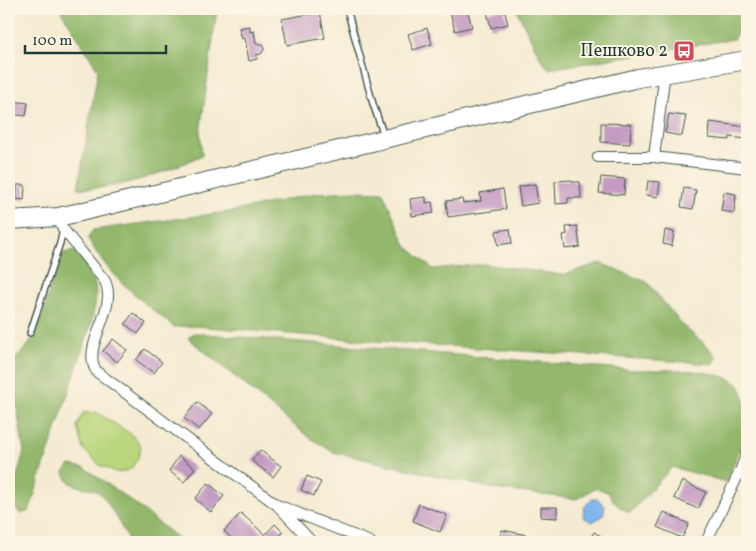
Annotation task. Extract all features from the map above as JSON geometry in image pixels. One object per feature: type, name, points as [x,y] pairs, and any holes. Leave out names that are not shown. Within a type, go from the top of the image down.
[{"type":"highway","points":[[11,220],[60,223],[136,200],[665,72],[747,60]]},
{"type":"street","points":[[654,157],[665,72]]},
{"type":"street","points":[[598,157],[654,157],[747,168]]},
{"type":"street","points":[[60,223],[105,281],[108,288],[109,299],[92,355],[92,365],[97,372],[277,505],[312,542]]},
{"type":"street","points":[[706,542],[741,469],[747,452]]},
{"type":"street","points":[[277,505],[370,542]]},
{"type":"lane","points":[[347,9],[373,104],[385,139]]},
{"type":"lane","points":[[30,333],[60,243],[60,223]]},
{"type":"green space","points":[[60,9],[217,9],[200,133],[202,155],[142,179],[109,186],[78,188],[98,70]]},
{"type":"green space","points":[[516,9],[747,9],[747,20],[733,39],[549,69],[541,59]]},
{"type":"green space","points":[[383,192],[406,246],[433,269],[485,264],[562,275],[600,263],[647,282],[683,326],[717,357],[714,364],[375,341],[195,326],[174,327],[115,276],[88,238],[93,230],[235,211],[316,193]]},
{"type":"green space","points":[[74,251],[86,266],[95,284],[95,307],[29,511],[20,514],[13,505],[14,488],[24,451],[17,409],[9,391],[9,383],[15,359],[36,334],[57,266],[63,253]]},
{"type":"green space","points":[[194,333],[635,370],[674,370],[720,375],[731,380],[742,391],[745,403],[745,430],[741,447],[726,482],[672,467],[630,513],[617,505],[608,492],[596,488],[576,499],[494,489],[333,452],[306,435],[188,338]]},
{"type":"green space","points":[[96,412],[131,434],[141,446],[138,458],[131,469],[119,473],[101,466],[83,449],[77,426],[83,413]]},
{"type":"green space","points":[[70,465],[85,468],[134,503],[182,542],[130,542],[102,495],[69,482],[64,472]]},
{"type":"water","points":[[591,499],[598,499],[605,506],[603,516],[592,522],[583,517],[584,508]]},
{"type":"building","points":[[467,9],[472,27],[455,31],[450,11]]},
{"type":"building","points":[[504,9],[508,24],[491,28],[487,12]]},
{"type":"building","points":[[320,12],[325,38],[287,45],[282,19]]},
{"type":"building","points":[[250,26],[250,32],[254,31],[256,44],[263,44],[264,50],[261,54],[256,55],[257,59],[249,61],[245,38],[242,39],[239,28]]},
{"type":"building","points":[[427,28],[432,44],[413,50],[408,34]]},
{"type":"building","points":[[11,101],[28,103],[26,116],[9,114]]},
{"type":"building","points":[[669,114],[686,116],[682,136],[665,133]]},
{"type":"building","points":[[710,122],[747,127],[747,139],[730,137],[729,140],[709,138]]},
{"type":"building","points":[[601,123],[631,124],[630,144],[601,142]]},
{"type":"building","points":[[601,177],[625,179],[624,195],[599,193]]},
{"type":"building","points":[[572,180],[573,182],[580,182],[581,198],[568,198],[568,203],[556,204],[555,181]]},
{"type":"building","points":[[648,181],[660,182],[658,197],[646,195]]},
{"type":"building","points":[[535,184],[538,203],[521,206],[518,187]]},
{"type":"building","points":[[17,185],[25,185],[24,200],[16,199]]},
{"type":"building","points":[[684,188],[696,190],[693,209],[681,207]]},
{"type":"building","points":[[503,189],[506,209],[448,217],[446,201],[462,199],[463,203],[481,201],[480,193]]},
{"type":"building","points":[[724,192],[736,194],[734,213],[721,211]]},
{"type":"building","points":[[426,197],[426,203],[432,202],[434,213],[412,216],[410,199]]},
{"type":"building","points":[[577,226],[580,247],[565,249],[563,235],[567,234],[566,227]]},
{"type":"building","points":[[510,229],[512,243],[498,245],[496,231]]},
{"type":"building","points":[[665,230],[674,232],[672,246],[663,244]]},
{"type":"building","points":[[133,313],[146,323],[138,334],[125,324]]},
{"type":"building","points":[[113,339],[127,350],[117,362],[103,351]]},
{"type":"building","points":[[145,349],[162,362],[154,373],[136,360]]},
{"type":"building","points":[[197,402],[212,414],[199,430],[184,418]]},
{"type":"building","points":[[260,450],[281,466],[273,477],[252,461]]},
{"type":"building","points":[[179,456],[195,468],[184,482],[169,471]]},
{"type":"building","points":[[307,476],[321,482],[314,496],[301,490]]},
{"type":"building","points":[[682,481],[706,492],[698,509],[674,498]]},
{"type":"building","points":[[208,483],[224,496],[211,512],[195,499]]},
{"type":"building","points":[[419,504],[447,515],[440,532],[413,521]]},
{"type":"building","points":[[541,507],[557,507],[557,518],[541,517]]},
{"type":"building","points":[[664,512],[689,524],[682,538],[657,527]]},
{"type":"building","points":[[241,513],[265,535],[275,524],[283,532],[273,542],[236,542],[224,531]]},
{"type":"building","points":[[502,530],[527,535],[525,542],[499,542]]},
{"type":"building","points":[[594,532],[611,542],[588,542]]},
{"type":"place","name":"Пешково 2","points":[[684,51]]}]
